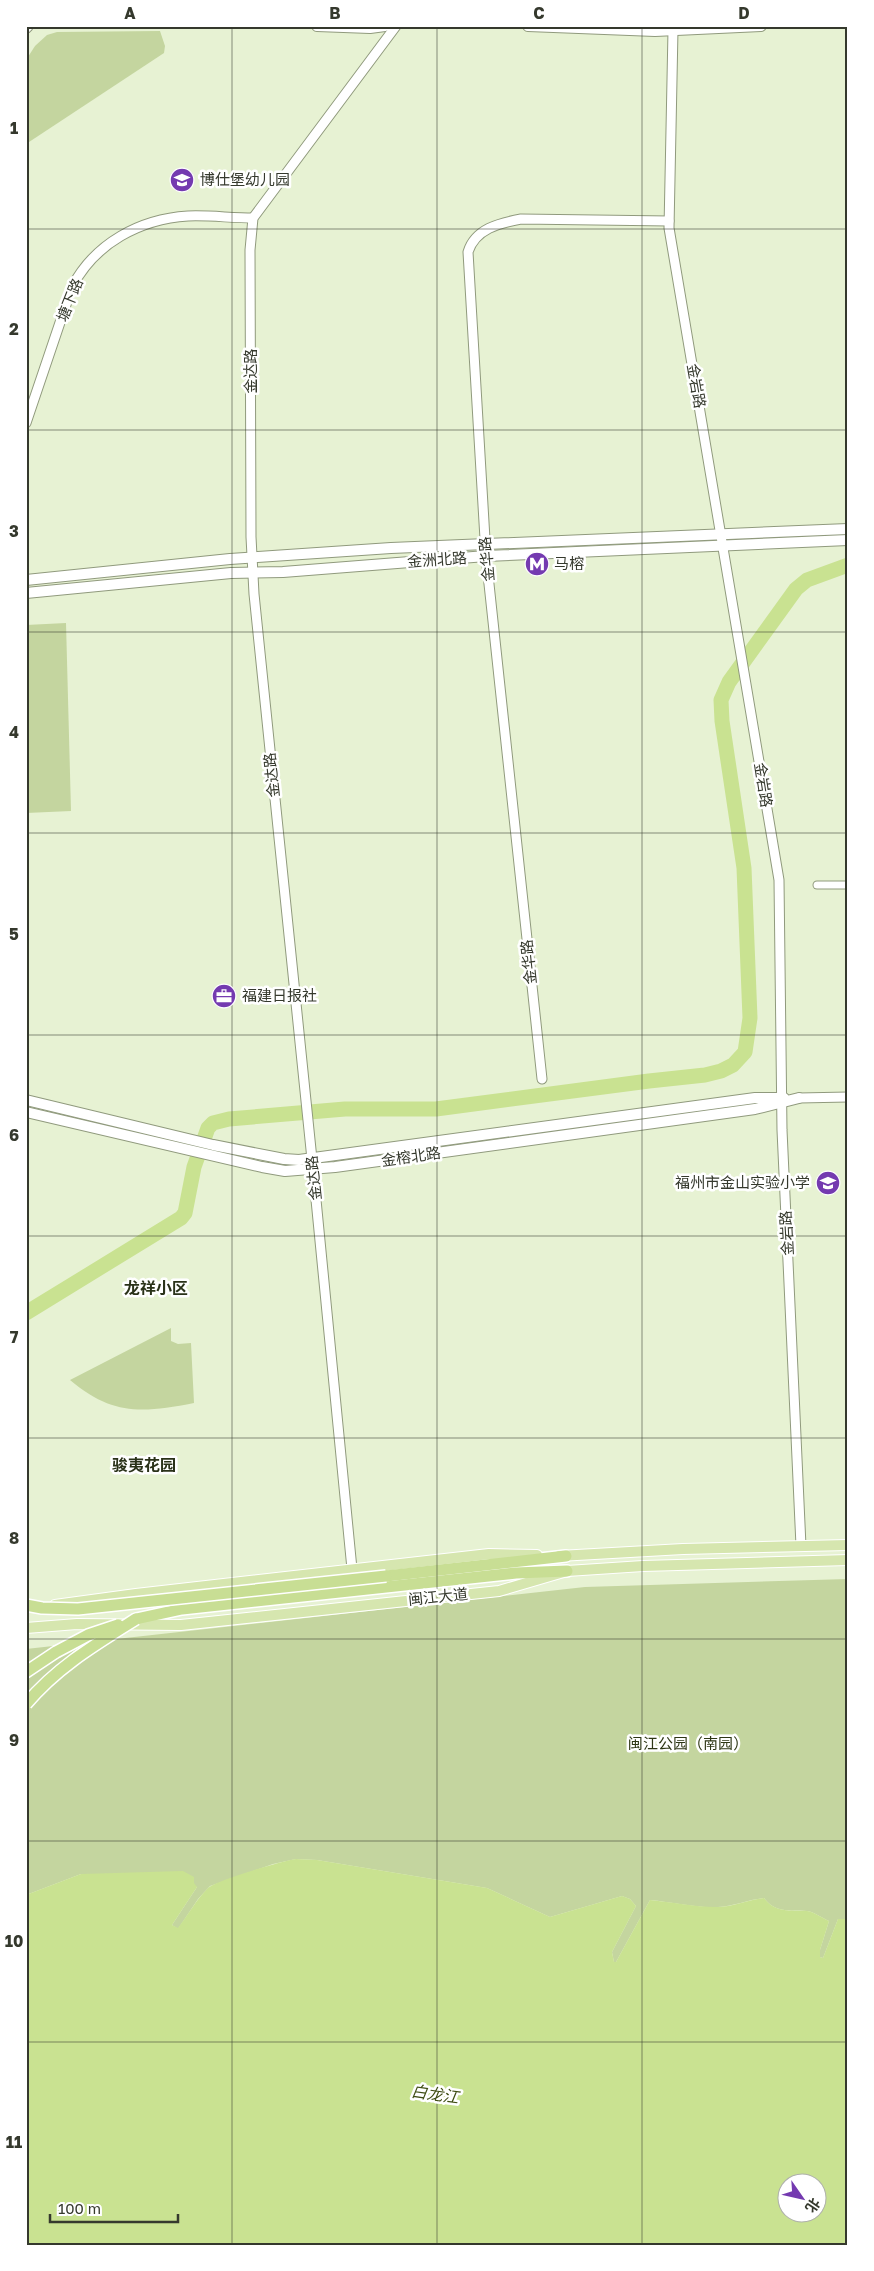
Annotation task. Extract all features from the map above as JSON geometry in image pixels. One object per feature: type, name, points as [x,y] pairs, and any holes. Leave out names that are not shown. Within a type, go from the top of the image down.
[{"type":"highway","points":[[26,1672],[56,1652],[88,1635],[136,1619],[182,1609],[566,1556]]},
{"type":"highway","points":[[26,1607],[78,1609],[386,1582],[567,1571]]},
{"type":"highway","points":[[26,1704],[58,1671],[80,1653],[136,1619]]},
{"type":"main road","points":[[317,26],[370,28],[385,26]]},
{"type":"main road","points":[[528,26],[672,30],[761,26]]},
{"type":"main road","name":"金洲北路","points":[[26,580],[252,558],[485,543],[848,529]]},
{"type":"main road","name":"金洲北路","points":[[26,593],[231,573],[486,556],[724,547],[848,540]]},
{"type":"main road","name":"金榕北路","points":[[26,1100],[285,1171],[313,1164],[755,1109],[782,1100],[799,1098]]},
{"type":"main road","name":"金榕北路","points":[[26,1112],[183,1143]]},
{"type":"main road","points":[[26,1607],[489,1554],[566,1556],[683,1549],[848,1545]]},
{"type":"main road","name":"闽江大道","points":[[26,1628],[77,1624],[181,1625],[500,1591],[567,1571],[643,1566],[848,1560]]},
{"type":"street","points":[[253,218],[396,26]]},
{"type":"street","name":"金岩路","points":[[672,30],[669,221],[779,880],[782,1100],[801,1546]]},
{"type":"street","name":"塘下路","points":[[26,423],[72,287],[83,269],[101,250],[128,232],[157,220],[189,216],[253,218]]},
{"type":"street","name":"金达路","points":[[253,218],[250,250],[252,573],[313,1164],[352,1569]]},
{"type":"street","name":"金华路","points":[[542,1079],[486,556],[467,261],[470,245],[475,238],[491,227],[521,219],[669,221]]},
{"type":"street","points":[[817,885],[848,885]]},
{"type":"street","name":"金榕北路","points":[[799,1098],[848,1097]]},
{"type":"green space","points":[[160,31],[165,46],[164,53],[26,144],[26,60],[35,46],[47,35],[57,32]]},
{"type":"green space","points":[[66,623],[71,811],[26,813],[26,625]]},
{"type":"green space","points":[[171,1328],[171,1341],[178,1344],[191,1343],[194,1403],[159,1409],[129,1409],[114,1406],[100,1400],[70,1380]]},
{"type":"green space","name":"闽江公园（南园）","points":[[848,1579],[848,1919],[838,1919],[823,1958],[820,1957],[820,1950],[829,1921],[807,1911],[778,1908],[768,1903],[764,1898],[718,1907],[693,1906],[650,1900],[616,1962],[614,1962],[612,1952],[636,1906],[630,1899],[622,1896],[550,1917],[487,1888],[317,1860],[296,1859],[273,1864],[210,1886],[198,1899],[178,1929],[172,1925],[197,1887],[100,1874],[81,1874],[26,1895],[26,1649],[585,1587]]},
{"type":"water","name":"白龙江","points":[[296,1859],[317,1860],[487,1888],[550,1917],[622,1896],[630,1899],[636,1906],[612,1952],[614,1962],[616,1962],[650,1900],[716,1907],[764,1898],[768,1903],[778,1908],[810,1912],[829,1921],[820,1950],[820,1957],[823,1958],[838,1919],[848,1919],[848,2245],[26,2245],[26,1895],[81,1874],[183,1871],[194,1877],[194,1883],[197,1887],[172,1925],[178,1928],[208,1888],[264,1867]]},
{"type":"waterway","points":[[26,1313],[181,1218],[185,1213],[194,1167],[208,1128],[213,1123],[229,1119],[345,1109],[436,1109],[705,1075],[721,1071],[733,1065],[745,1052],[750,1018],[744,868],[722,721],[721,700],[729,682],[796,589],[807,580],[848,565]]},
{"type":"place","name":"博仕堡幼儿园","points":[[182,180]]},
{"type":"place","name":"马榕","points":[[537,564]]},
{"type":"place","name":"福建日报社","points":[[224,996]]},
{"type":"place","name":"福州市金山实验小学","points":[[828,1183]]},
{"type":"district","name":"龙祥小区","points":[[156,1288]]},
{"type":"district","name":"骏夷花园","points":[[144,1465]]}]
